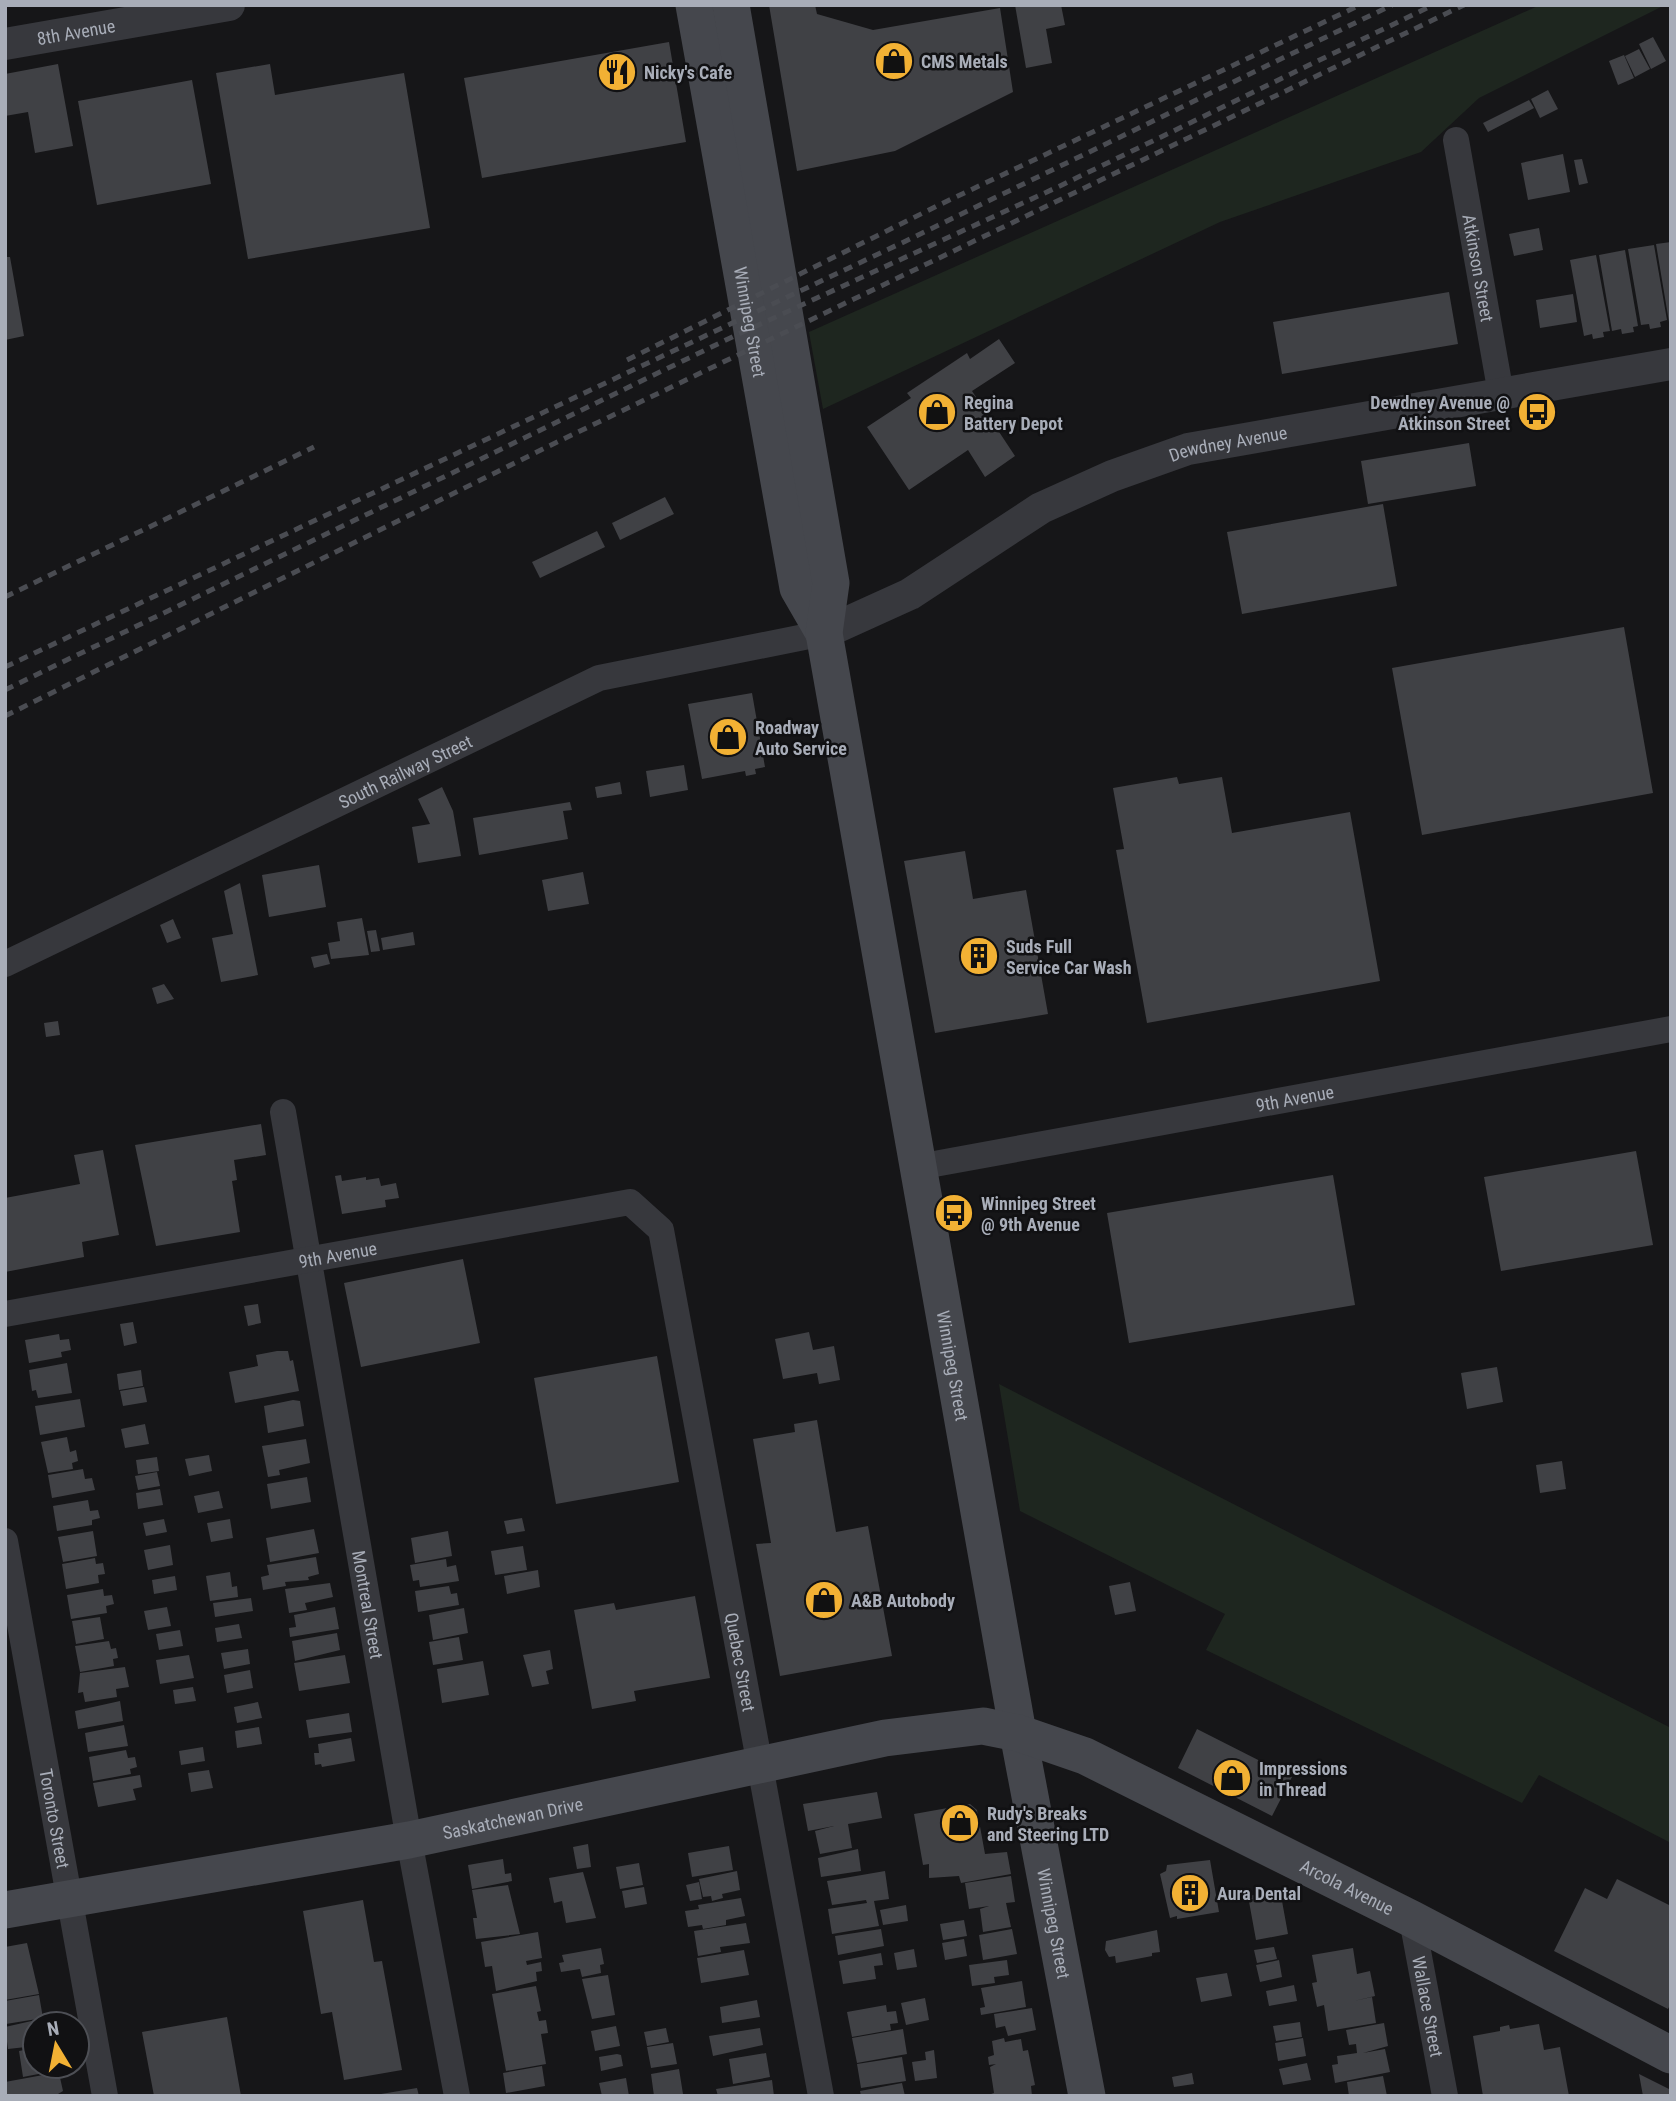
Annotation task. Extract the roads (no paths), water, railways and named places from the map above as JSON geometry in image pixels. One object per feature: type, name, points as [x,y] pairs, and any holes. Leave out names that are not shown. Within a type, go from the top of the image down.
[{"type":"main road","name":"Winnipeg Street","points":[[694,5],[798,588],[824,633]]},
{"type":"main road","name":"Winnipeg Street","points":[[731,5],[831,583],[824,633],[1018,1733],[1087,2096]]},
{"type":"main road","name":"Saskatchewan Drive","points":[[5,1910],[409,1840],[885,1738],[983,1726],[1018,1733]]},
{"type":"main road","name":"Arcola Avenue","points":[[1018,1733],[1085,1756],[1412,1919],[1671,2054]]},
{"type":"street","name":"8th Avenue","points":[[5,44],[229,5]]},
{"type":"street","name":"Atkinson Street","points":[[1456,140],[1501,394]]},
{"type":"street","name":"Dewdney Avenue","points":[[824,633],[910,594],[1041,508],[1137,467],[1188,449],[1671,364]]},
{"type":"street","name":"South Railway Street","points":[[5,964],[599,678],[824,633]]},
{"type":"street","name":"9th Avenue","points":[[918,1167],[1671,1029]]},
{"type":"street","name":"Montreal Street","points":[[284,1112],[409,1840],[457,2096]]},
{"type":"street","name":"9th Avenue","points":[[5,1314],[630,1202],[661,1230]]},
{"type":"street","name":"Quebec Street","points":[[661,1230],[821,2096]]},
{"type":"street","name":"Toronto Street","points":[[5,1541],[105,2096]]},
{"type":"street","name":"Wallace Street","points":[[1412,1919],[1445,2096]]},
{"type":"railway","points":[[627,360],[939,205],[1360,5]]},
{"type":"railway","points":[[5,667],[910,239],[1392,5]]},
{"type":"railway","points":[[5,690],[728,339],[1062,185],[1433,5]]},
{"type":"railway","points":[[5,716],[549,446],[1464,5]]},
{"type":"railway","points":[[5,597],[314,447]]},
{"type":"place","name":"CMS Metals","points":[[894,61]]},
{"type":"place","name":"Nicky's Cafe","points":[[617,72]]},
{"type":"place","name":"Regina Battery Depot","points":[[937,412]]},
{"type":"place","name":"Dewdney Avenue @ Atkinson Street","points":[[1537,412]]},
{"type":"place","name":"Roadway Auto Service","points":[[728,737]]},
{"type":"place","name":"Suds Full Service Car Wash","points":[[979,956]]},
{"type":"place","name":"Winnipeg Street @ 9th Avenue","points":[[954,1213]]},
{"type":"place","name":"A&B Autobody","points":[[824,1600]]},
{"type":"place","name":"Impressions in Thread","points":[[1232,1778]]},
{"type":"place","name":"Rudy's Breaks and Steering LTD","points":[[960,1823]]},
{"type":"place","name":"Aura Dental","points":[[1190,1893]]}]
